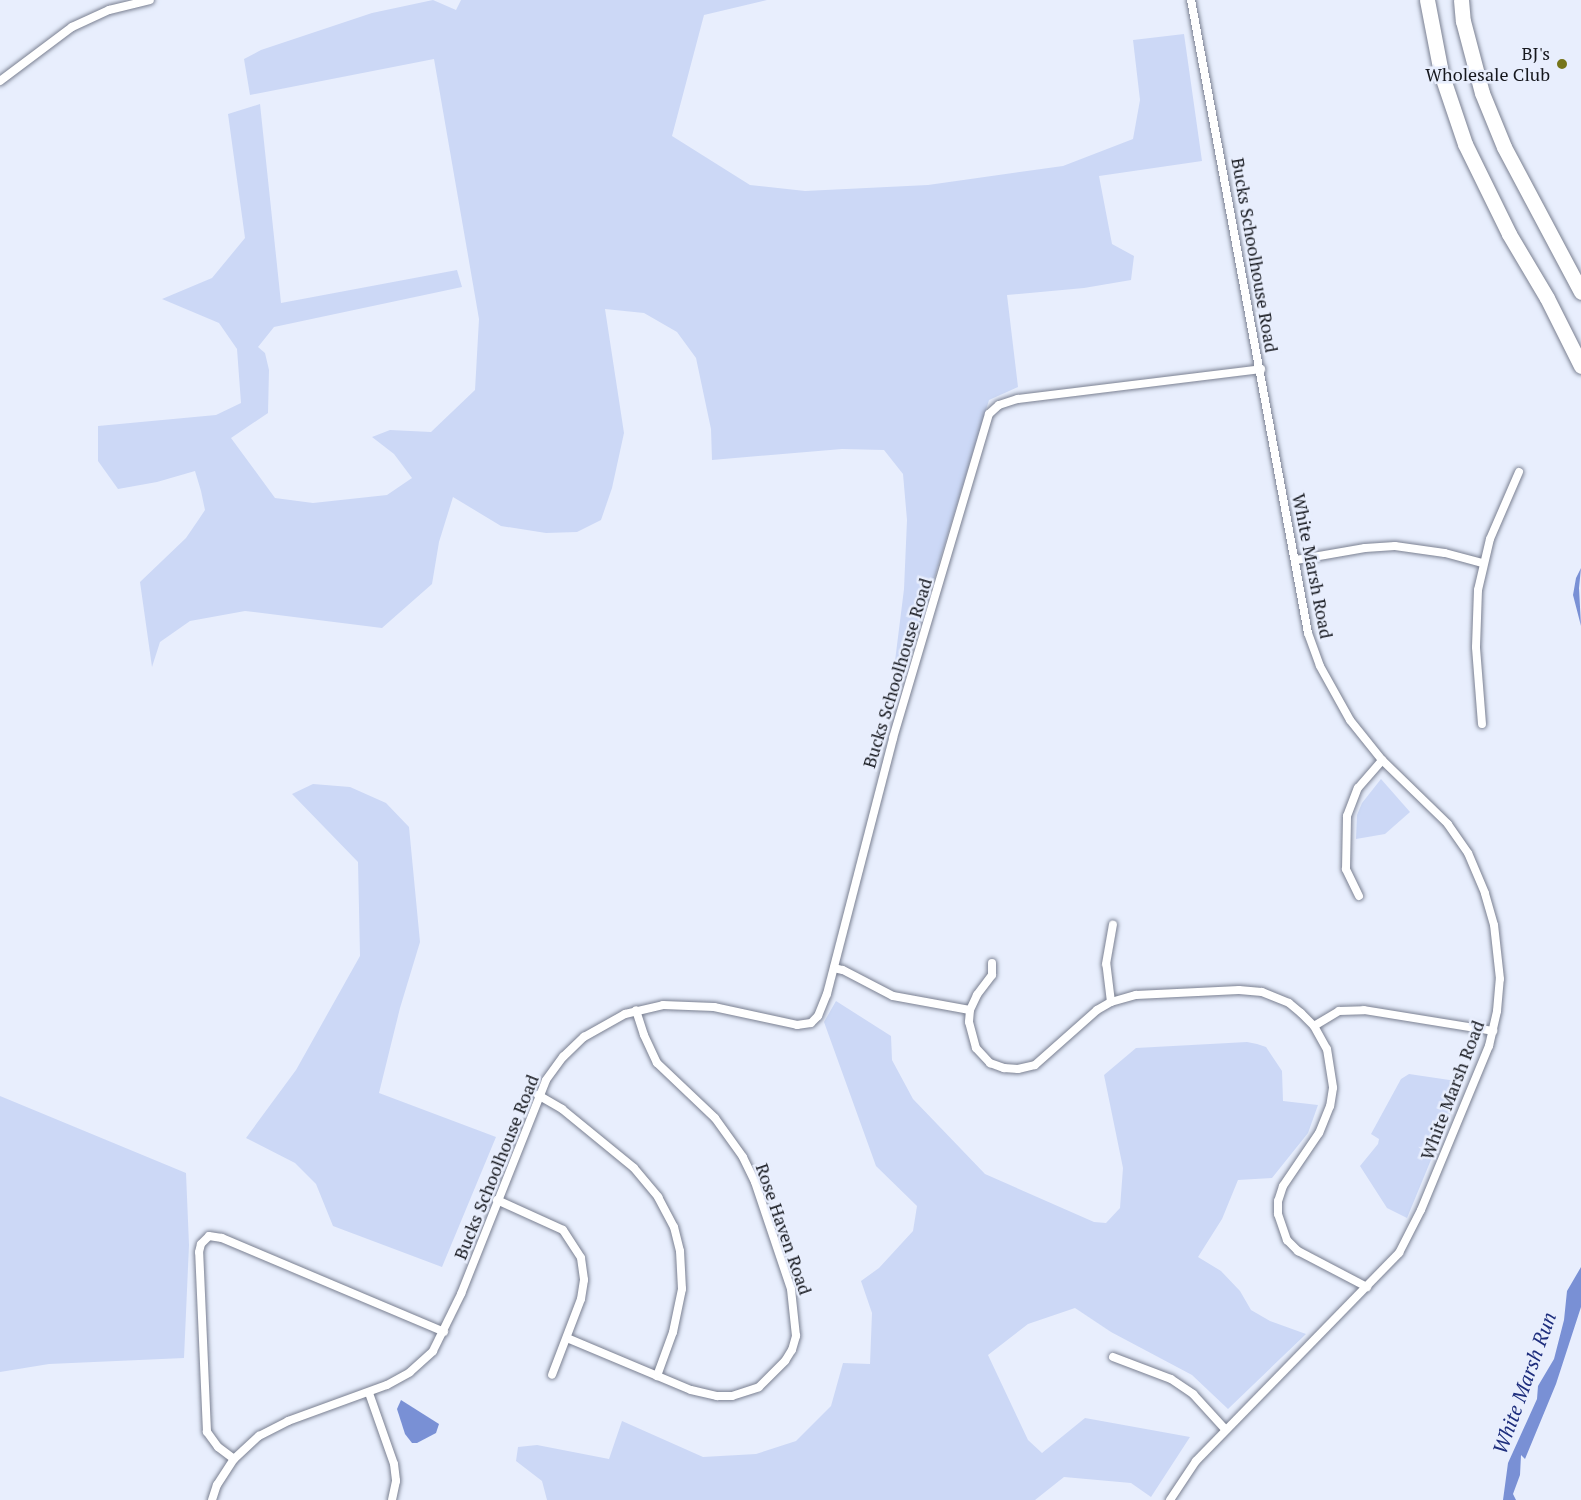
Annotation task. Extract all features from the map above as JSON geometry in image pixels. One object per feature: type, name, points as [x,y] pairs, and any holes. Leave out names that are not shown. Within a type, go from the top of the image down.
[{"type":"highway","points":[[1427,0],[1441,73],[1466,144],[1509,234],[1547,298],[1581,366]]},
{"type":"highway","points":[[1461,0],[1468,43],[1482,93],[1504,147],[1581,292]]},
{"type":"street","points":[[0,81],[72,27],[109,10],[150,0]]},
{"type":"street","name":"Bucks Schoolhouse Road","points":[[212,1500],[217,1485],[234,1459],[259,1436],[278,1425],[369,1393],[399,1379],[418,1366],[433,1351],[444,1332],[538,1095],[553,1069],[574,1045],[605,1023],[636,1010],[663,1005],[693,1005],[802,1025],[815,1020],[828,991],[893,738],[989,414],[999,405],[1018,399],[1261,369],[1191,0]]},
{"type":"street","name":"White Marsh Road","points":[[1170,1500],[1196,1461],[1399,1253],[1410,1235],[1472,1088],[1493,1031],[1499,996],[1500,962],[1494,925],[1478,873],[1468,853],[1448,824],[1382,760],[1350,720],[1314,651],[1308,633],[1261,369]]},
{"type":"street","points":[[1482,724],[1475,616],[1483,563],[1496,523],[1519,472]]},
{"type":"street","points":[[1296,560],[1365,548],[1395,546],[1445,553],[1483,563]]},
{"type":"street","points":[[1359,896],[1346,869],[1347,816],[1358,788],[1382,760]]},
{"type":"street","points":[[1111,1002],[1106,964],[1113,925]]},
{"type":"street","points":[[992,963],[992,975],[970,1010],[970,1035],[976,1048],[990,1063],[1004,1068],[1018,1069],[1035,1065],[1046,1058],[1086,1019],[1111,1002],[1136,995],[1239,990],[1262,992],[1289,1003],[1314,1026],[1327,1050],[1332,1070],[1333,1088],[1330,1106],[1319,1133],[1283,1186],[1278,1201],[1278,1214],[1287,1240],[1298,1251],[1367,1287]]},
{"type":"street","points":[[834,968],[843,970],[892,996],[970,1010]]},
{"type":"street","name":"Rose Haven Road","points":[[567,1338],[704,1394],[732,1396],[746,1393],[768,1380],[792,1350],[796,1324],[791,1289],[755,1182],[743,1158],[715,1118],[657,1063],[636,1010]]},
{"type":"street","points":[[1314,1026],[1340,1011],[1364,1010],[1493,1031]]},
{"type":"street","points":[[538,1095],[562,1109],[634,1168],[658,1197],[674,1227],[680,1251],[682,1289],[673,1332],[657,1376]]},
{"type":"street","points":[[497,1200],[563,1230],[576,1247],[584,1270],[584,1289],[552,1375]]},
{"type":"street","points":[[234,1459],[218,1447],[207,1432],[199,1252],[201,1244],[209,1236],[222,1238],[444,1332]]},
{"type":"street","points":[[1113,1357],[1171,1379],[1193,1394],[1226,1429]]},
{"type":"street","points":[[369,1393],[394,1464],[396,1481],[392,1500]]},
{"type":"shaded area","points":[[433,0],[456,10],[461,0],[767,0],[704,15],[672,136],[750,185],[805,191],[928,185],[1063,166],[1133,139],[1140,100],[1133,40],[1184,34],[1202,161],[1099,176],[1112,244],[1134,256],[1131,280],[1084,288],[1007,295],[1018,387],[989,400],[911,654],[895,661],[904,589],[907,520],[903,474],[884,450],[842,449],[712,460],[711,429],[696,358],[677,332],[644,313],[605,309],[624,433],[612,488],[601,520],[577,532],[546,533],[501,526],[453,497],[439,542],[432,584],[382,628],[245,611],[190,621],[160,642],[152,667],[140,582],[186,538],[199,519],[205,510],[201,491],[195,471],[157,482],[118,489],[98,461],[98,426],[216,415],[241,403],[237,349],[219,323],[162,299],[212,278],[245,238],[228,114],[260,104],[281,303],[457,270],[462,287],[274,327],[258,347],[265,353],[269,370],[268,413],[231,438],[275,498],[313,503],[387,495],[412,478],[394,454],[372,437],[390,430],[431,432],[475,390],[479,319],[434,59],[250,95],[244,59],[261,50],[372,13]]},
{"type":"shaded area","points":[[1381,779],[1410,812],[1385,834],[1356,839],[1357,815],[1362,803]]},
{"type":"shaded area","points":[[313,784],[350,787],[386,803],[409,827],[420,942],[400,1008],[379,1093],[496,1137],[442,1267],[333,1226],[316,1184],[295,1163],[246,1138],[296,1070],[360,956],[358,862],[292,794]]},
{"type":"shaded area","points":[[836,1001],[891,1036],[892,1060],[913,1099],[985,1174],[1094,1222],[1106,1223],[1120,1208],[1123,1168],[1104,1075],[1136,1048],[1247,1042],[1257,1044],[1266,1047],[1282,1071],[1283,1101],[1318,1105],[1308,1133],[1272,1178],[1238,1180],[1222,1219],[1198,1257],[1221,1271],[1240,1291],[1251,1310],[1270,1321],[1306,1334],[1228,1409],[1192,1375],[1111,1332],[1075,1308],[1028,1324],[988,1355],[1028,1440],[1042,1453],[1085,1418],[1190,1437],[1151,1497],[1131,1483],[1064,1477],[1035,1500],[547,1500],[542,1481],[516,1461],[518,1447],[537,1445],[609,1459],[622,1421],[703,1457],[756,1454],[796,1441],[831,1406],[843,1363],[870,1364],[872,1313],[861,1281],[879,1268],[913,1231],[917,1206],[876,1166],[824,1022]]},
{"type":"shaded area","points":[[1409,1074],[1463,1082],[1407,1218],[1387,1208],[1360,1166],[1378,1144],[1379,1139],[1371,1134],[1401,1079]]},
{"type":"shaded area","points":[[0,1096],[186,1173],[189,1245],[184,1358],[49,1364],[0,1372]]},
{"type":"water","points":[[1581,568],[1579,588],[1581,626],[1573,595],[1576,578]]},
{"type":"water","name":"White Marsh Run","points":[[1581,1267],[1581,1307],[1556,1384],[1525,1459],[1521,1455],[1520,1475],[1513,1494],[1516,1500],[1503,1500],[1508,1463],[1537,1399],[1538,1386],[1554,1359],[1564,1320],[1567,1291]]},
{"type":"water","points":[[401,1400],[439,1424],[436,1433],[417,1443],[412,1443],[405,1434],[397,1409]]},
{"type":"place","name":"BJ's Wholesale Club","points":[[1562,64]]}]
